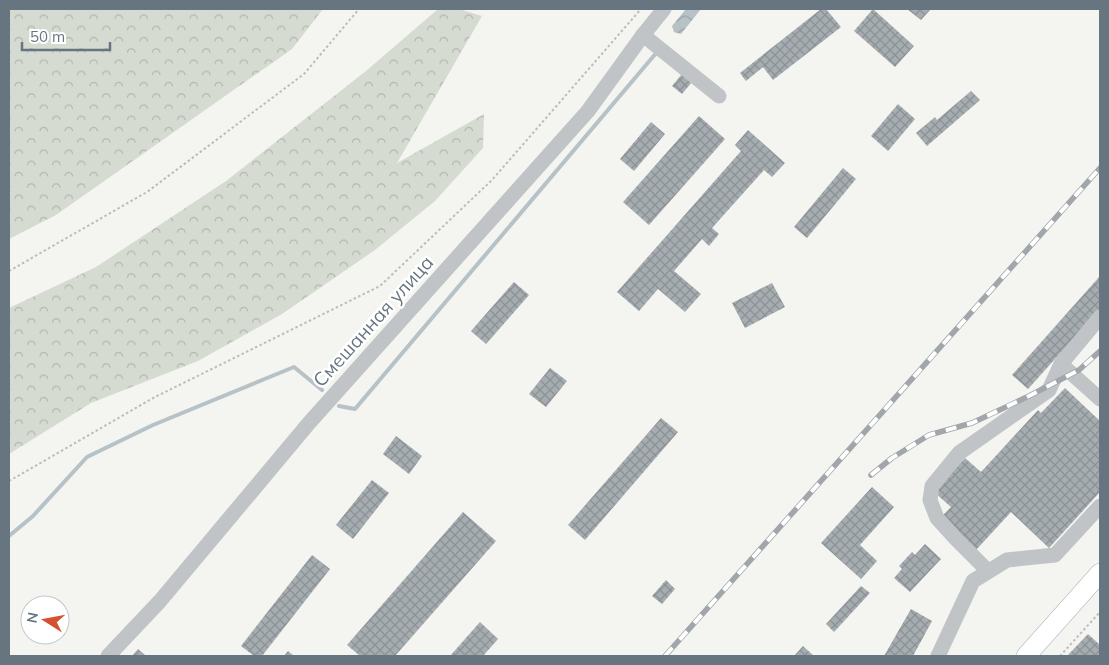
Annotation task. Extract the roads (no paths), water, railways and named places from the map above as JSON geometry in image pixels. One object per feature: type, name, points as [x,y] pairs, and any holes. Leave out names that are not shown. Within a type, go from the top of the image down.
[{"type":"main road","points":[[1026,656],[1100,573]]},
{"type":"street","name":"Смешанная улица","points":[[108,656],[160,601],[309,422],[588,111],[664,9]]},
{"type":"street","points":[[643,35],[719,96]]},
{"type":"street","points":[[988,571],[937,518],[930,500],[932,486],[959,453],[1049,390],[1061,364],[1100,317]]},
{"type":"street","points":[[1061,364],[1100,399]]},
{"type":"street","points":[[938,656],[973,581],[1007,560],[1055,555],[1100,506]]},
{"type":"water","points":[[686,9],[701,9],[681,34],[674,32],[672,26]]},
{"type":"waterway","points":[[339,406],[355,409],[657,52]]},
{"type":"waterway","points":[[9,536],[33,516],[87,457],[153,425],[294,367],[322,390]]},
{"type":"railway","points":[[665,656],[1100,168]]},
{"type":"railway","points":[[871,475],[892,458],[929,435],[972,423],[1029,396],[1079,370],[1100,351]]}]
